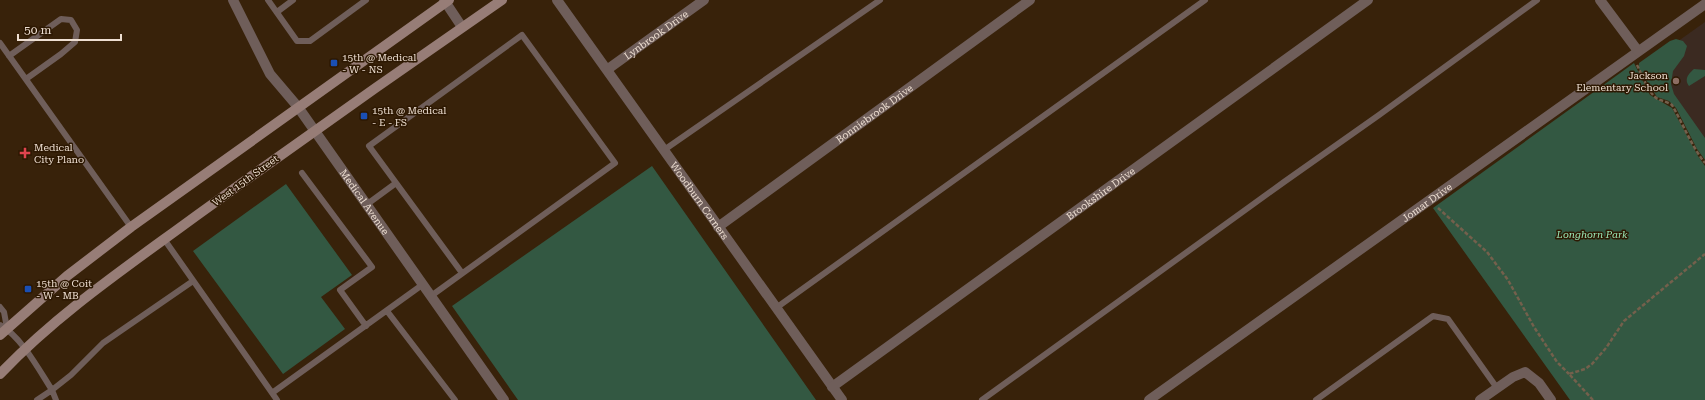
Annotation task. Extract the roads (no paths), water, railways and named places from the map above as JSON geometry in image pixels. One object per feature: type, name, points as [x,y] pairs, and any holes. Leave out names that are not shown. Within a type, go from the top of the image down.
[{"type":"main road","name":"West 15th Street","points":[[0,374],[24,348],[84,297],[314,131],[502,0]]},
{"type":"main road","points":[[2,330],[67,276],[131,227],[447,1]]},
{"type":"street","name":"Medical Avenue","points":[[233,0],[270,74],[298,107],[504,400]]},
{"type":"street","name":"Woodburn Corners","points":[[557,0],[608,69],[718,227],[842,400]]},
{"type":"street","name":"Lynbrook Drive","points":[[608,69],[704,0]]},
{"type":"street","name":"Bonniebrook Drive","points":[[718,227],[1030,0]]},
{"type":"street","name":"Brookshire Drive","points":[[832,386],[1368,0]]},
{"type":"street","points":[[1600,0],[1638,51]]},
{"type":"street","points":[[447,1],[462,27]]},
{"type":"street","name":"Jomar Drive","points":[[1150,400],[1705,4]]},
{"type":"street","points":[[1480,400],[1513,377],[1525,372],[1539,382],[1551,400]]},
{"type":"lane","points":[[268,0],[297,42],[310,42],[366,0]]},
{"type":"lane","points":[[277,12],[293,0]]},
{"type":"lane","points":[[664,150],[880,0]]},
{"type":"lane","points":[[776,308],[1205,0]]},
{"type":"lane","points":[[982,400],[1537,0]]},
{"type":"lane","points":[[9,56],[61,19],[71,20],[77,30],[75,42],[61,54],[26,78]]},
{"type":"lane","points":[[431,296],[615,163],[522,35],[369,146],[462,273]]},
{"type":"lane","points":[[0,43],[131,227]]},
{"type":"lane","points":[[302,172],[372,266],[340,290],[366,326]]},
{"type":"lane","points":[[366,205],[396,183]]},
{"type":"lane","points":[[164,239],[276,400]]},
{"type":"lane","points":[[37,400],[71,375],[103,343],[193,281]]},
{"type":"lane","points":[[272,393],[422,285]]},
{"type":"lane","points":[[0,307],[4,312],[2,330],[24,348],[52,390],[56,400]]},
{"type":"lane","points":[[387,311],[455,400]]},
{"type":"lane","points":[[1316,400],[1433,316],[1448,320],[1497,388]]},
{"type":"place","name":"15th @ Medical - W - NS","points":[[334,63]]},
{"type":"place","name":"Jackson Elementary School","points":[[1676,81]]},
{"type":"place","name":"15th @ Medical - E - FS","points":[[364,116]]},
{"type":"place","name":"Medical City Plano","points":[[25,153]]},
{"type":"place","name":"15th @ Coit - W - MB","points":[[28,289]]},
{"type":"park label","name":"Longhorn Park","points":[[1592,234]]}]
